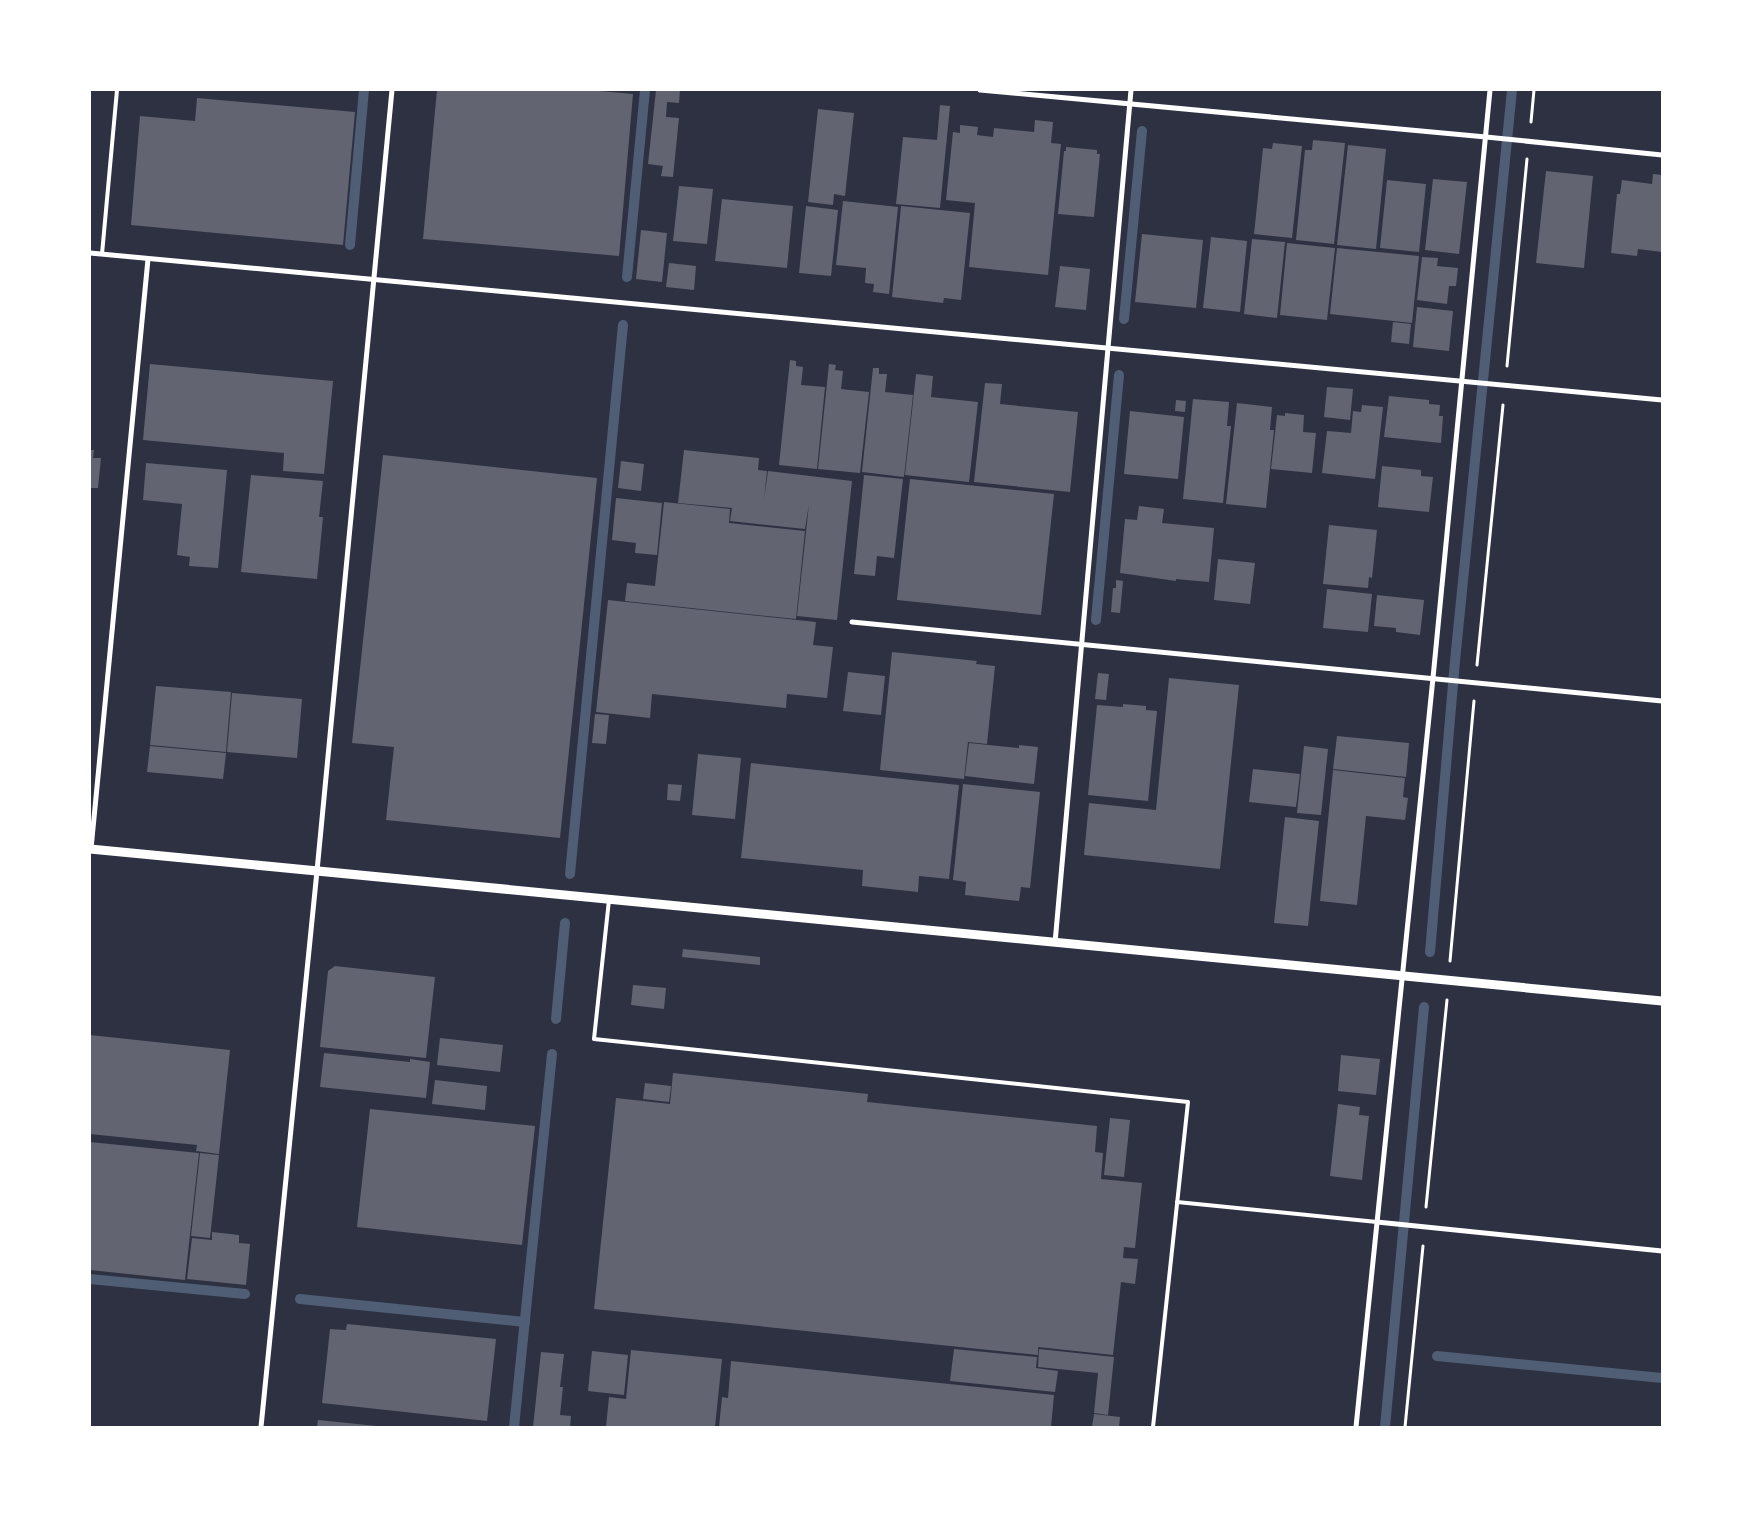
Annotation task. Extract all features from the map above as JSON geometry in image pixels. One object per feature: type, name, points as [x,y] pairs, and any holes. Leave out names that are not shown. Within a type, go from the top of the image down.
[{"type":"street","points":[[261,1427],[317,872],[392,90]]},
{"type":"street","points":[[980,90],[1662,155]]},
{"type":"street","points":[[1055,943],[1132,90]]},
{"type":"street","points":[[1356,1427],[1433,678],[1490,90]]},
{"type":"street","points":[[90,253],[1662,400]]},
{"type":"street","points":[[148,258],[90,849],[1662,1002]]},
{"type":"street","points":[[852,622],[1662,701]]},
{"type":"street","points":[[1377,1222],[1662,1251]]},
{"type":"lane","points":[[102,254],[116,90]]},
{"type":"lane","points":[[609,900],[594,1040],[1188,1102],[1154,1427]]},
{"type":"lane","points":[[1177,1202],[1377,1222]]},
{"type":"path","points":[[1405,1427],[1534,90]]},
{"type":"building","points":[[437,90],[589,90],[633,94],[619,256],[423,239]]},
{"type":"building","points":[[656,90],[680,90],[679,103],[667,102],[666,117],[679,118],[673,177],[661,176],[663,166],[648,164]]},
{"type":"building","points":[[197,98],[355,112],[343,245],[131,225],[140,116],[195,121]]},
{"type":"building","points":[[940,105],[950,106],[940,208],[896,204],[903,137],[937,140]]},
{"type":"building","points":[[818,109],[854,113],[845,196],[834,194],[833,205],[808,202]]},
{"type":"building","points":[[1035,120],[1053,122],[1051,143],[1061,144],[1048,275],[969,267],[975,203],[946,200],[953,132],[960,133],[960,125],[978,127],[977,135],[993,137],[994,128],[1034,132]]},
{"type":"building","points":[[1313,140],[1345,143],[1334,244],[1296,240],[1305,150],[1312,150]]},
{"type":"building","points":[[1273,143],[1302,146],[1292,238],[1254,234],[1263,148],[1272,149]]},
{"type":"building","points":[[1348,145],[1386,149],[1376,249],[1337,245]]},
{"type":"building","points":[[1066,147],[1097,150],[1097,154],[1100,154],[1094,217],[1058,214],[1064,151],[1066,151]]},
{"type":"building","points":[[1546,171],[1593,176],[1584,268],[1536,263]]},
{"type":"building","points":[[1653,174],[1662,175],[1662,252],[1638,249],[1637,256],[1611,253],[1617,194],[1620,194],[1622,180],[1652,184]]},
{"type":"building","points":[[1433,179],[1467,182],[1459,254],[1425,250]]},
{"type":"building","points":[[1387,180],[1426,184],[1419,252],[1380,248]]},
{"type":"building","points":[[679,186],[713,189],[707,244],[673,241]]},
{"type":"building","points":[[722,199],[793,206],[787,268],[715,261]]},
{"type":"building","points":[[843,201],[898,207],[889,294],[873,292],[874,284],[865,283],[866,268],[836,265]]},
{"type":"building","points":[[806,206],[838,210],[831,276],[799,273]]},
{"type":"building","points":[[901,206],[970,213],[961,300],[944,298],[943,303],[892,297]]},
{"type":"building","points":[[641,230],[667,233],[662,282],[636,279]]},
{"type":"building","points":[[1142,234],[1203,240],[1196,308],[1135,302]]},
{"type":"building","points":[[1211,237],[1247,241],[1240,312],[1203,308]]},
{"type":"building","points":[[1252,239],[1285,242],[1277,318],[1244,314]]},
{"type":"building","points":[[1287,243],[1335,248],[1327,320],[1280,315]]},
{"type":"building","points":[[1337,248],[1419,256],[1412,323],[1330,314]]},
{"type":"building","points":[[1422,257],[1438,258],[1437,266],[1458,268],[1456,286],[1449,286],[1447,304],[1417,300]]},
{"type":"building","points":[[669,263],[696,266],[694,290],[666,287]]},
{"type":"building","points":[[1060,266],[1090,269],[1086,310],[1055,307]]},
{"type":"building","points":[[1417,307],[1453,311],[1449,351],[1413,347]]},
{"type":"building","points":[[1393,322],[1411,324],[1409,344],[1391,342]]},
{"type":"building","points":[[790,360],[796,361],[796,366],[803,367],[801,385],[825,387],[817,469],[779,465]]},
{"type":"building","points":[[150,364],[333,381],[324,474],[283,471],[284,453],[143,440]]},
{"type":"building","points":[[829,364],[836,365],[835,370],[843,371],[841,389],[869,392],[860,473],[818,469]]},
{"type":"building","points":[[873,368],[879,368],[879,374],[887,374],[885,392],[913,395],[904,477],[862,472]]},
{"type":"building","points":[[916,374],[933,376],[931,397],[978,402],[969,482],[905,475]]},
{"type":"building","points":[[985,383],[1002,384],[1000,404],[1078,412],[1070,492],[974,482]]},
{"type":"building","points":[[1327,387],[1353,389],[1350,420],[1324,417]]},
{"type":"building","points":[[1389,396],[1429,400],[1429,404],[1440,405],[1439,416],[1443,416],[1441,443],[1384,437]]},
{"type":"building","points":[[1193,399],[1229,402],[1227,426],[1231,426],[1223,503],[1183,499]]},
{"type":"building","points":[[1176,400],[1186,401],[1185,412],[1175,411]]},
{"type":"building","points":[[1237,403],[1272,407],[1270,430],[1274,430],[1266,508],[1226,504]]},
{"type":"building","points":[[1362,405],[1383,407],[1375,479],[1322,473],[1327,431],[1351,433],[1353,411],[1361,412]]},
{"type":"building","points":[[1130,411],[1184,417],[1178,479],[1124,474]]},
{"type":"building","points":[[1285,413],[1304,415],[1303,432],[1316,433],[1312,473],[1271,469],[1277,415],[1285,416]]},
{"type":"building","points":[[90,450],[94,450],[93,458],[101,458],[98,488],[90,488]]},
{"type":"building","points":[[684,450],[759,458],[758,470],[767,471],[764,499],[768,471],[852,481],[837,620],[797,616],[809,504],[805,529],[730,521],[732,508],[678,503]]},
{"type":"building","points":[[383,455],[597,478],[560,838],[386,820],[394,747],[352,743]]},
{"type":"building","points":[[621,461],[644,464],[641,491],[618,488]]},
{"type":"building","points":[[146,463],[227,470],[218,568],[189,566],[190,557],[177,555],[182,504],[143,500]]},
{"type":"building","points":[[1382,466],[1421,470],[1421,476],[1433,477],[1429,512],[1378,507]]},
{"type":"building","points":[[251,475],[323,481],[319,517],[323,517],[317,579],[241,572]]},
{"type":"building","points":[[864,475],[903,479],[894,558],[877,556],[875,576],[854,574]]},
{"type":"building","points":[[910,479],[1054,494],[1041,615],[897,600]]},
{"type":"building","points":[[616,498],[662,503],[657,555],[635,553],[636,543],[612,540]]},
{"type":"building","points":[[664,502],[730,509],[729,523],[805,531],[796,619],[625,601],[627,583],[655,586]]},
{"type":"building","points":[[1139,506],[1164,509],[1162,523],[1214,528],[1209,582],[1176,579],[1176,581],[1120,573],[1125,519],[1137,520]]},
{"type":"building","points":[[1329,525],[1377,530],[1372,578],[1369,577],[1368,588],[1323,584]]},
{"type":"building","points":[[1218,559],[1255,563],[1250,604],[1214,600]]},
{"type":"building","points":[[1116,580],[1123,581],[1120,613],[1111,612],[1113,588],[1116,588]]},
{"type":"building","points":[[1327,589],[1372,594],[1368,632],[1323,628]]},
{"type":"building","points":[[1377,595],[1424,600],[1420,635],[1396,632],[1396,628],[1374,626]]},
{"type":"building","points":[[608,600],[816,622],[813,645],[833,647],[827,698],[787,694],[786,708],[652,694],[650,718],[596,712]]},
{"type":"building","points":[[892,652],[977,661],[976,664],[995,666],[987,744],[968,742],[964,779],[880,770]]},
{"type":"building","points":[[848,672],[885,676],[881,715],[843,711]]},
{"type":"building","points":[[1098,673],[1109,674],[1106,700],[1095,699]]},
{"type":"building","points":[[1169,678],[1239,685],[1220,869],[1084,855],[1089,803],[1156,810]]},
{"type":"building","points":[[156,686],[231,692],[226,752],[150,745]]},
{"type":"building","points":[[232,693],[302,699],[297,758],[227,752]]},
{"type":"building","points":[[1123,704],[1146,706],[1146,710],[1157,711],[1148,801],[1088,795],[1097,705],[1123,707]]},
{"type":"building","points":[[595,714],[609,715],[606,744],[592,743]]},
{"type":"building","points":[[1337,736],[1409,743],[1406,777],[1333,769]]},
{"type":"building","points":[[969,743],[1019,748],[1019,745],[1038,747],[1034,784],[965,776]]},
{"type":"building","points":[[150,746],[226,753],[223,779],[147,772]]},
{"type":"building","points":[[1304,746],[1328,749],[1321,815],[1297,813]]},
{"type":"building","points":[[698,754],[741,758],[735,819],[692,815]]},
{"type":"building","points":[[751,763],[959,785],[949,879],[919,876],[918,892],[862,886],[863,870],[741,858]]},
{"type":"building","points":[[1253,769],[1300,774],[1296,807],[1249,802]]},
{"type":"building","points":[[1333,770],[1405,778],[1403,797],[1408,798],[1405,820],[1366,816],[1357,905],[1320,901]]},
{"type":"building","points":[[668,784],[682,785],[680,801],[667,800]]},
{"type":"building","points":[[963,784],[1040,792],[1030,888],[1021,887],[1019,901],[965,895],[966,882],[953,880]]},
{"type":"building","points":[[1285,817],[1319,821],[1308,926],[1274,923]]},
{"type":"building","points":[[683,949],[760,957],[760,965],[682,957]]},
{"type":"building","points":[[335,966],[435,977],[426,1058],[320,1047],[328,971]]},
{"type":"building","points":[[633,985],[666,988],[664,1009],[631,1005]]},
{"type":"building","points":[[90,1035],[230,1050],[219,1154],[196,1151],[197,1145],[90,1134]]},
{"type":"building","points":[[440,1038],[503,1045],[500,1072],[437,1065]]},
{"type":"building","points":[[324,1053],[410,1062],[410,1059],[430,1062],[426,1098],[320,1087]]},
{"type":"building","points":[[1341,1055],[1380,1059],[1376,1095],[1338,1091]]},
{"type":"building","points":[[673,1073],[868,1094],[867,1102],[1097,1126],[1095,1152],[1103,1153],[1101,1179],[1142,1183],[1135,1248],[1124,1247],[1123,1258],[1138,1259],[1135,1284],[1121,1282],[1113,1355],[1038,1347],[1038,1355],[594,1309],[616,1098],[670,1104]]},
{"type":"building","points":[[435,1080],[487,1086],[485,1110],[432,1104]]},
{"type":"building","points":[[645,1083],[671,1086],[669,1102],[643,1099]]},
{"type":"building","points":[[1338,1104],[1360,1107],[1359,1115],[1369,1116],[1362,1180],[1330,1176]]},
{"type":"building","points":[[370,1109],[535,1126],[522,1245],[357,1227]]},
{"type":"building","points":[[1110,1118],[1130,1120],[1124,1177],[1104,1175]]},
{"type":"building","points":[[90,1142],[199,1153],[185,1280],[90,1270]]},
{"type":"building","points":[[200,1153],[219,1155],[210,1238],[191,1236]]},
{"type":"building","points":[[212,1232],[239,1235],[239,1243],[250,1244],[246,1285],[187,1279],[192,1238],[212,1240]]},
{"type":"building","points":[[347,1324],[496,1339],[487,1421],[322,1403],[330,1329],[346,1330]]},
{"type":"building","points":[[954,1349],[1037,1357],[1036,1368],[1058,1371],[1055,1392],[950,1381]]},
{"type":"building","points":[[1039,1349],[1114,1357],[1108,1415],[1094,1413],[1098,1373],[1038,1367]]},
{"type":"building","points":[[631,1350],[722,1359],[715,1427],[606,1427],[609,1397],[626,1399]]},
{"type":"building","points":[[592,1351],[628,1355],[624,1395],[588,1391]]},
{"type":"building","points":[[541,1352],[564,1354],[560,1387],[563,1387],[560,1415],[571,1416],[570,1427],[533,1427]]},
{"type":"building","points":[[731,1361],[1054,1395],[1051,1427],[719,1427],[722,1397],[728,1398]]},
{"type":"building","points":[[1094,1414],[1120,1417],[1119,1427],[1092,1427]]},
{"type":"building","points":[[318,1420],[377,1426],[377,1427],[317,1427]]},
{"type":"waterway","points":[[350,245],[364,90]]},
{"type":"waterway","points":[[627,277],[645,90]]},
{"type":"waterway","points":[[1430,952],[1455,661],[1512,90]]},
{"type":"waterway","points":[[1124,319],[1142,131]]},
{"type":"waterway","points":[[570,874],[623,325]]},
{"type":"waterway","points":[[1096,620],[1119,375]]},
{"type":"waterway","points":[[556,1019],[565,923]]},
{"type":"waterway","points":[[1385,1427],[1424,1007]]},
{"type":"waterway","points":[[514,1427],[552,1054]]},
{"type":"waterway","points":[[90,1279],[245,1294]]},
{"type":"waterway","points":[[300,1299],[525,1322]]},
{"type":"waterway","points":[[1437,1356],[1662,1378]]}]
